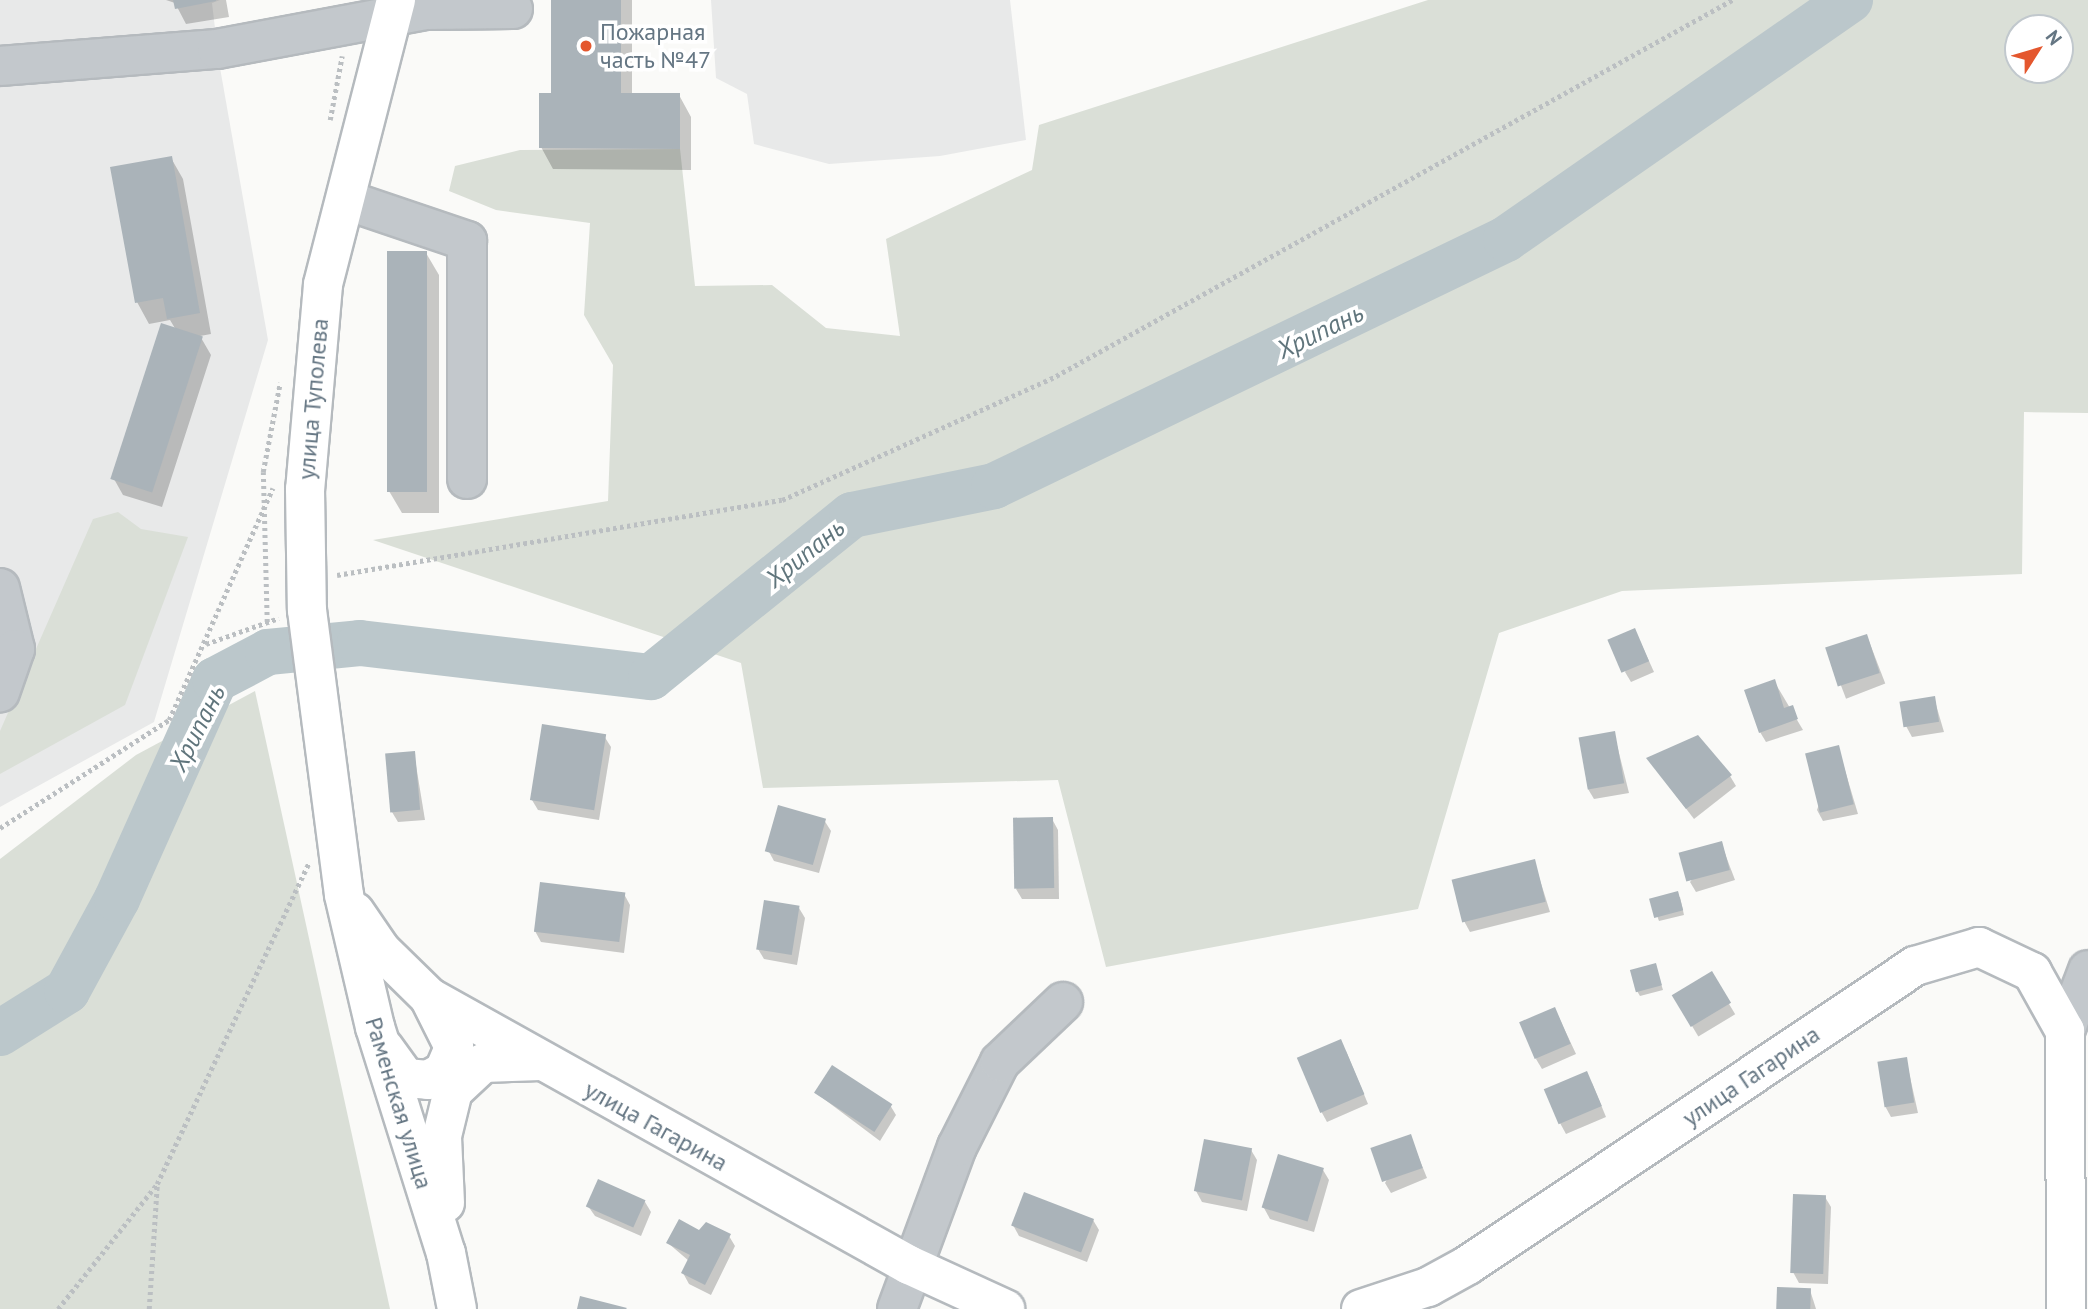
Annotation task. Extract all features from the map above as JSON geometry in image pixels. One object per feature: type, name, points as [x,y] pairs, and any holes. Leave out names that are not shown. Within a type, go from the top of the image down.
[{"type":"main road","name":"улица Туполева","points":[[330,790],[307,595],[309,411],[323,285],[394,8]]},
{"type":"main road","name":"Раменская улица","points":[[330,790],[344,895],[374,1027],[446,1253],[457,1309]]},
{"type":"main road","name":"улица Гагарина","points":[[344,895],[382,950],[429,998],[909,1265],[1005,1309]]},
{"type":"main road","name":"улица Гагарина","points":[[1361,1309],[1428,1298],[1933,957],[1979,947],[2007,955],[2032,972],[2065,1031]]},
{"type":"main road","points":[[374,1027],[394,1068],[407,1078],[428,1080],[443,1071],[454,1047],[429,998]]},
{"type":"main road","points":[[2065,1031],[2066,1309]]},
{"type":"main road","points":[[446,1253],[442,1136],[453,1091],[483,1063],[542,1061]]},
{"type":"street","points":[[0,66],[186,53],[394,8],[513,9]]},
{"type":"street","points":[[346,200],[467,241],[467,479]]},
{"type":"street","points":[[0,588],[15,649],[0,692]]},
{"type":"street","points":[[2065,1031],[2088,970]]},
{"type":"street","points":[[897,1309],[909,1265],[1000,1062],[1063,1002]]},
{"type":"path","points":[[206,644],[307,595],[782,500],[1056,376],[1732,0]]},
{"type":"path","points":[[0,828],[169,720],[206,644],[275,483]]},
{"type":"path","points":[[58,1309],[157,1184],[259,979],[311,856]]},
{"type":"path","points":[[149,1309],[157,1184]]},
{"type":"shaded area","points":[[0,0],[220,0],[212,3],[219,62],[268,340],[154,722],[0,807]]},
{"type":"shaded area","points":[[711,0],[1010,0],[1026,140],[940,156],[829,164],[754,144],[747,94],[716,78]]},
{"type":"shaded area","points":[[1428,0],[2088,0],[2088,413],[2024,412],[2022,574],[1622,591],[1499,633],[1418,909],[1106,967],[1058,780],[763,788],[741,663],[373,540],[608,501],[613,365],[584,315],[590,223],[496,210],[449,191],[455,166],[520,150],[680,149],[695,286],[772,285],[826,328],[900,336],[886,239],[1032,170],[1039,125]]},
{"type":"shaded area","points":[[118,512],[141,529],[188,537],[125,705],[0,774],[0,731],[93,519]]},
{"type":"shaded area","points":[[255,691],[390,1309],[0,1309],[0,859],[136,755]]},
{"type":"building","points":[[173,0],[216,0],[216,1],[175,9]]},
{"type":"building","name":"Пожарная часть №47","points":[[551,0],[621,0],[621,93],[680,93],[680,149],[539,148],[539,93],[551,93]]},
{"type":"building","points":[[172,156],[200,313],[167,319],[163,298],[135,303],[110,167]]},
{"type":"building","points":[[387,251],[427,251],[427,492],[387,492]]},
{"type":"building","points":[[161,323],[203,337],[152,493],[110,479]]},
{"type":"building","points":[[1635,628],[1649,661],[1621,673],[1607,640]]},
{"type":"building","points":[[1867,634],[1880,673],[1838,687],[1825,648]]},
{"type":"building","points":[[1775,679],[1784,708],[1793,705],[1798,719],[1759,733],[1744,690]]},
{"type":"building","points":[[1935,696],[1939,722],[1904,727],[1899,702]]},
{"type":"building","points":[[542,724],[606,734],[594,810],[530,800]]},
{"type":"building","points":[[1615,731],[1624,783],[1588,790],[1579,737]]},
{"type":"building","points":[[1698,735],[1732,775],[1686,809],[1646,758]]},
{"type":"building","points":[[1839,745],[1854,804],[1820,813],[1805,753]]},
{"type":"building","points":[[415,751],[420,810],[390,812],[385,754]]},
{"type":"building","points":[[778,805],[826,819],[813,865],[765,851]]},
{"type":"building","points":[[1053,817],[1054,888],[1014,889],[1013,818]]},
{"type":"building","points":[[1722,841],[1730,870],[1686,882],[1679,853]]},
{"type":"building","points":[[1535,859],[1546,902],[1462,922],[1452,880]]},
{"type":"building","points":[[540,882],[625,892],[619,942],[534,932]]},
{"type":"building","points":[[1678,891],[1683,910],[1654,918],[1649,899]]},
{"type":"building","points":[[764,900],[800,906],[792,955],[756,949]]},
{"type":"building","points":[[1656,963],[1662,985],[1636,992],[1630,970]]},
{"type":"building","points":[[1712,971],[1731,1003],[1691,1027],[1672,995]]},
{"type":"building","points":[[1555,1007],[1571,1044],[1535,1059],[1519,1022]]},
{"type":"building","points":[[1341,1039],[1364,1094],[1320,1113],[1297,1058]]},
{"type":"building","points":[[1907,1057],[1914,1102],[1885,1107],[1877,1062]]},
{"type":"building","points":[[832,1065],[892,1104],[874,1132],[814,1093]]},
{"type":"building","points":[[1587,1071],[1602,1106],[1559,1124],[1544,1089]]},
{"type":"building","points":[[1411,1134],[1423,1168],[1382,1182],[1370,1148]]},
{"type":"building","points":[[1204,1139],[1252,1148],[1242,1200],[1194,1191]]},
{"type":"building","points":[[1278,1154],[1324,1168],[1308,1222],[1262,1208]]},
{"type":"building","points":[[598,1179],[646,1200],[633,1228],[586,1206]]},
{"type":"building","points":[[1024,1192],[1094,1219],[1081,1252],[1011,1226]]},
{"type":"building","points":[[1793,1194],[1826,1195],[1823,1274],[1790,1273]]},
{"type":"building","points":[[679,1219],[699,1230],[706,1222],[731,1234],[705,1285],[681,1273],[690,1255],[666,1243]]},
{"type":"building","points":[[1777,1287],[1811,1288],[1810,1309],[1776,1309]]},
{"type":"building","points":[[580,1296],[627,1308],[577,1309]]},
{"type":"waterway","name":"Хрипань","points":[[0,1033],[67,991],[117,899],[215,680],[268,652],[360,643],[651,677],[852,515],[994,486],[1506,239],[1850,0]]},
{"type":"place","name":"Пожарная часть №47","points":[[586,46]]}]
